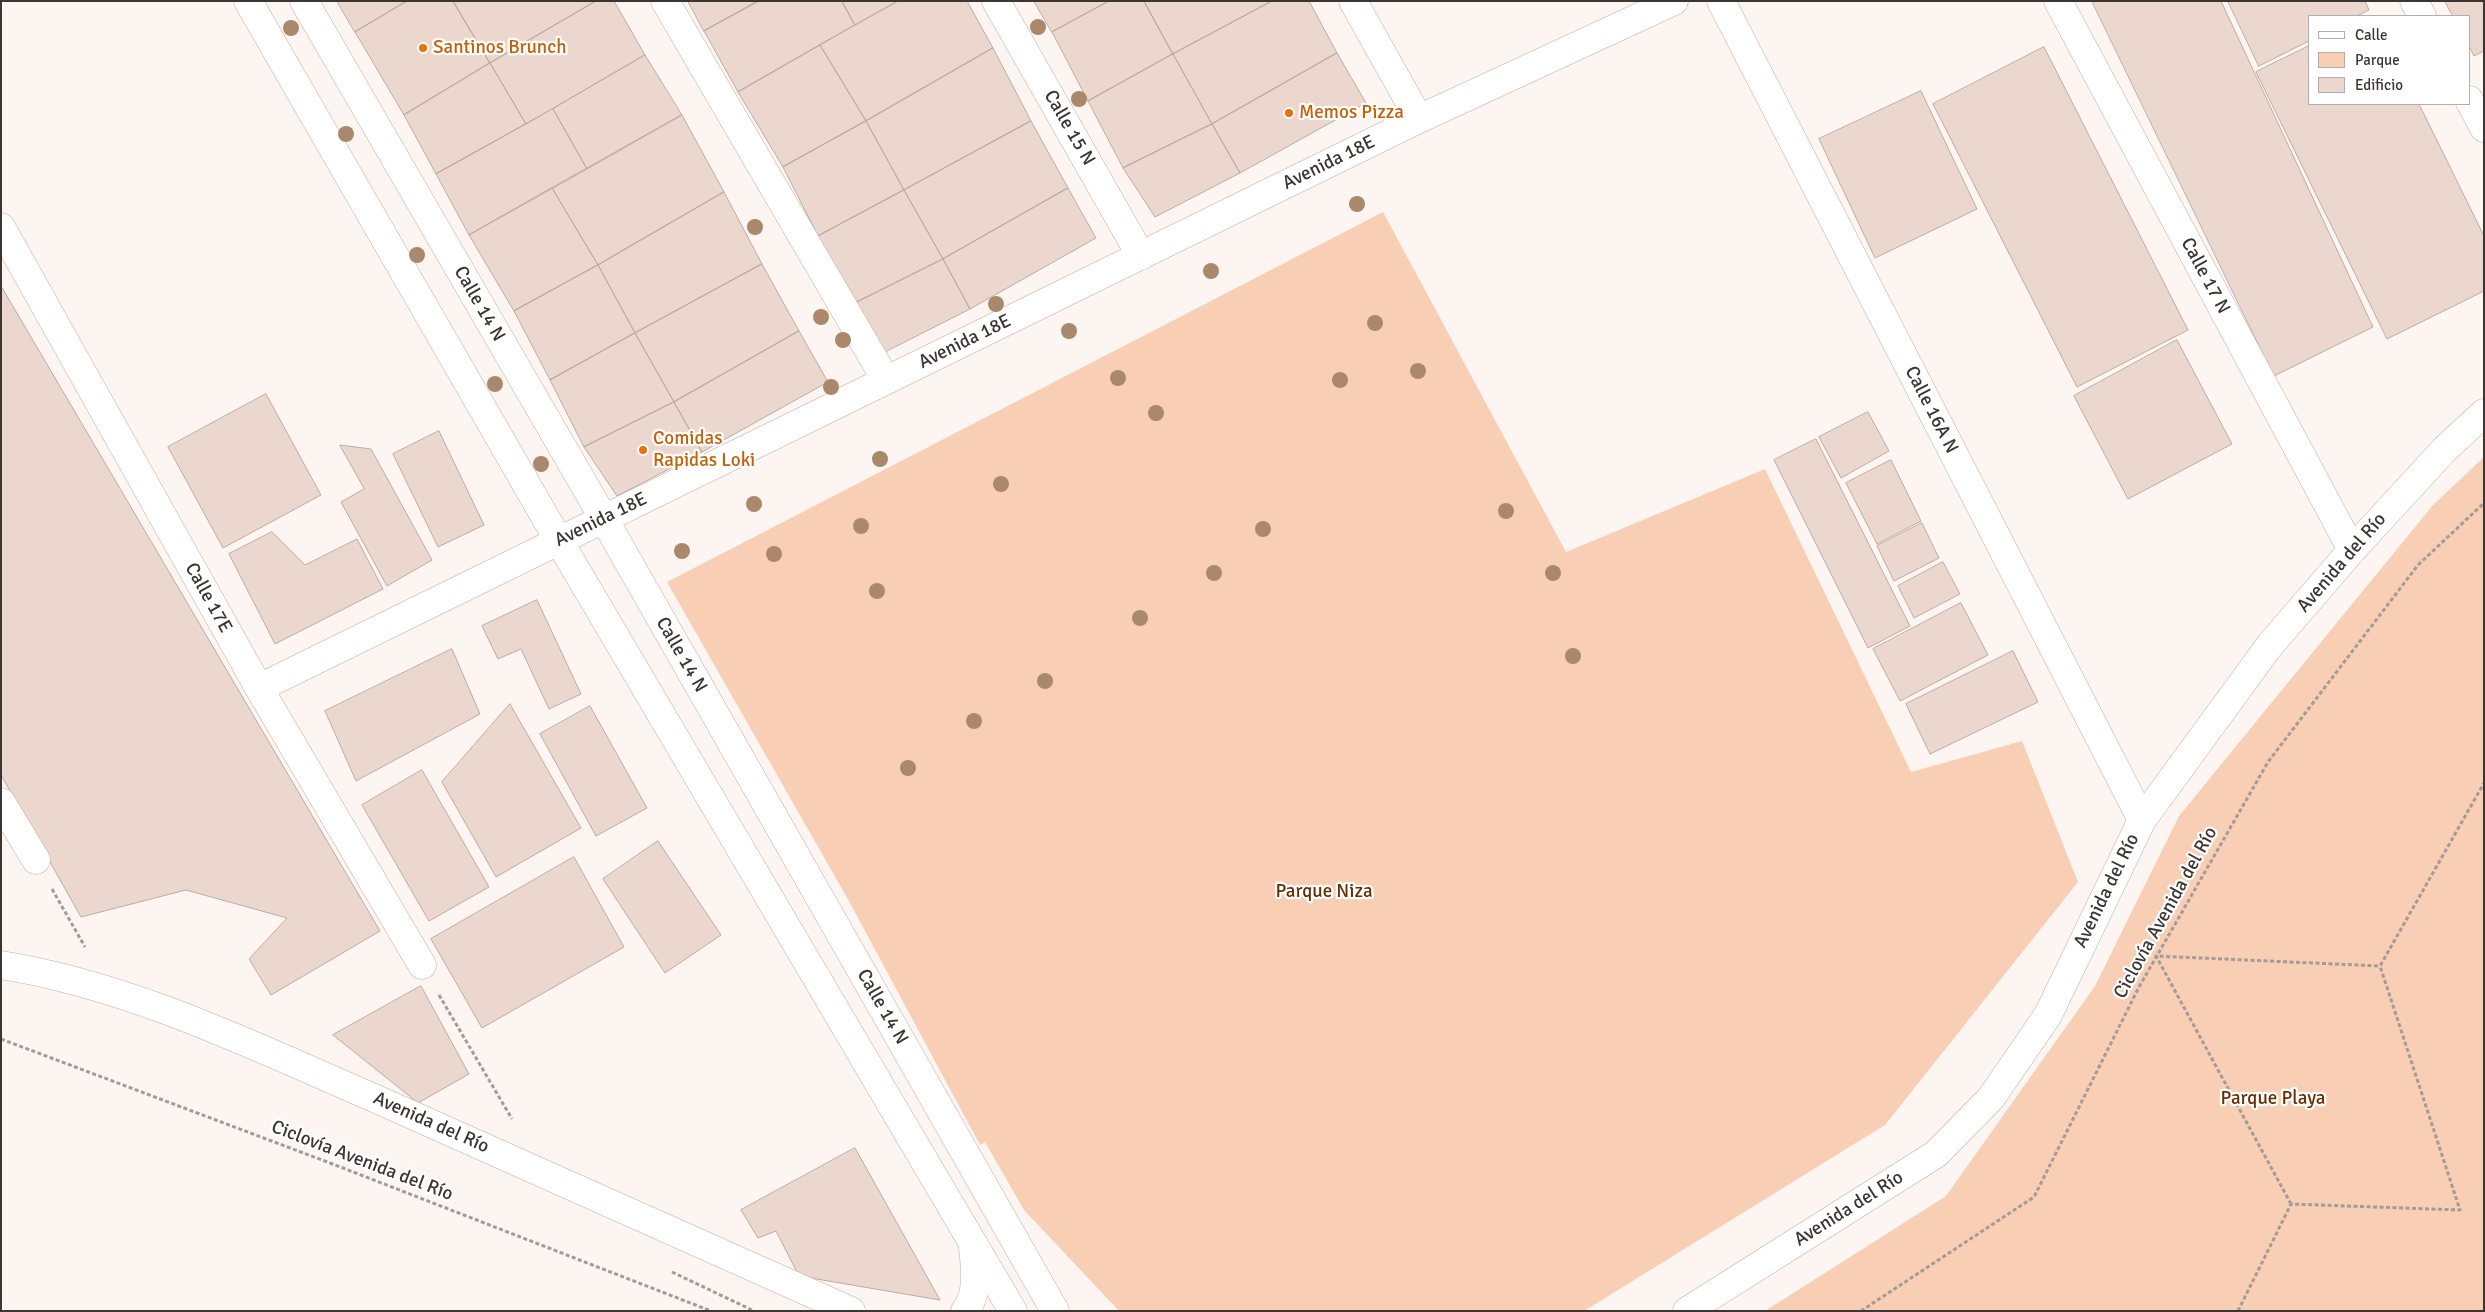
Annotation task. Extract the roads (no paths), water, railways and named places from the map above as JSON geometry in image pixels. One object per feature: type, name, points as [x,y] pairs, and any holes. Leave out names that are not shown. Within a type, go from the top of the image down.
[{"type":"street","points":[[248,1],[559,541],[1013,1311]]},
{"type":"street","name":"Calle 14 N","points":[[304,1],[604,519],[1055,1311]]},
{"type":"street","points":[[665,1],[886,380]]},
{"type":"street","name":"Calle 15 N","points":[[996,1],[1141,256]]},
{"type":"street","points":[[1353,1],[1419,119]]},
{"type":"street","name":"Avenida 18E","points":[[259,688],[1419,119],[1674,1]]},
{"type":"street","name":"Calle 16A N","points":[[1721,1],[2142,820]]},
{"type":"street","name":"Calle 17 N","points":[[2058,1],[2352,550]]},
{"type":"street","points":[[2414,1],[2421,15]]},
{"type":"street","points":[[2470,102],[2484,128]]},
{"type":"street","name":"Calle 17E","points":[[1,227],[259,688],[422,965]]},
{"type":"street","name":"Avenida del Río","points":[[1687,1311],[1936,1154],[1990,1098],[2048,1015],[2142,820],[2270,645],[2352,550],[2445,449],[2484,413]]},
{"type":"street","points":[[1,802],[36,860]]},
{"type":"street","name":"Avenida del Río","points":[[1,965],[47,973],[111,990],[234,1037],[851,1311]]},
{"type":"street","points":[[965,1311],[970,1304],[974,1288],[976,1272],[974,1246]]},
{"type":"place","name":"Santinos Brunch","points":[[423,48]]},
{"type":"place","name":"Memos Pizza","points":[[1289,113]]},
{"type":"place","name":"Comidas Rapidas Loki","points":[[643,450]]},
{"type":"park label","name":"Parque Niza","points":[[1324,892]]},
{"type":"park label","name":"Parque Playa","points":[[2273,1099]]}]
